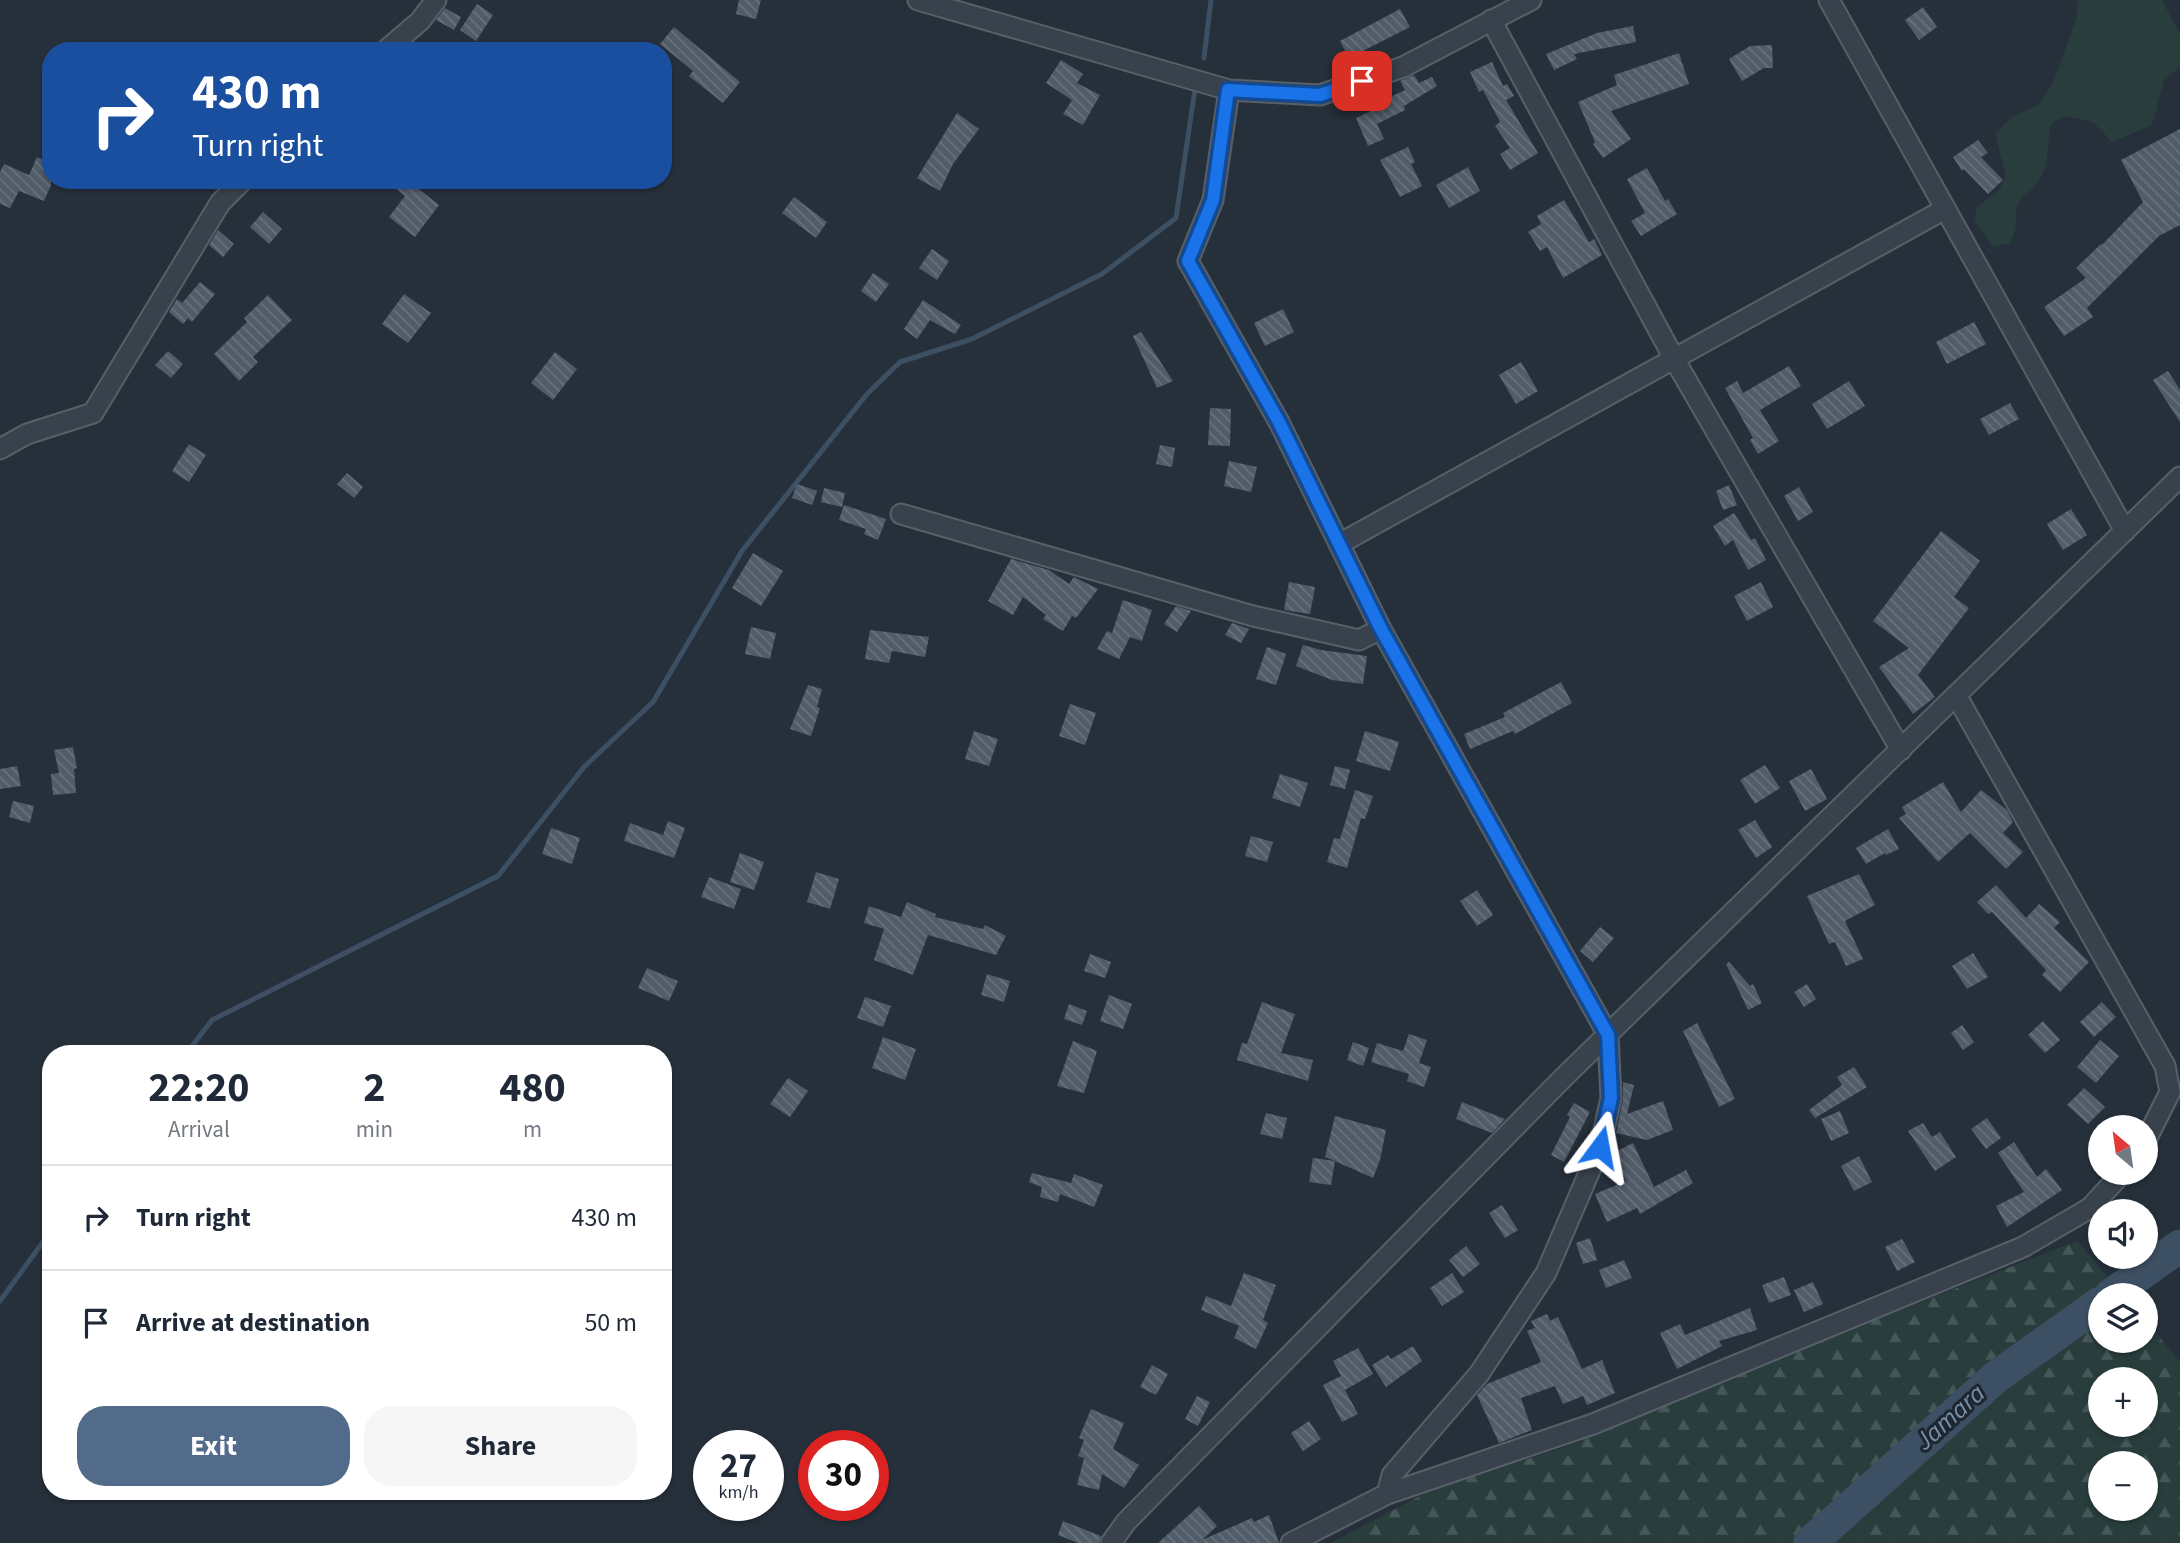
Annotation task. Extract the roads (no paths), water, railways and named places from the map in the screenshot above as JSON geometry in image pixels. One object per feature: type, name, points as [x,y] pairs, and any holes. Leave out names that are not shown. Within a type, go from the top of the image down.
[{"type":"street","points":[[396,42],[420,21],[436,0]]},
{"type":"street","points":[[918,0],[1228,90],[1320,95],[1404,67],[1531,0]]},
{"type":"street","points":[[1829,0],[2125,531]]},
{"type":"street","points":[[1491,20],[1674,358],[1900,750]]},
{"type":"street","points":[[1228,90],[1213,200],[1188,261],[1279,422],[1381,629],[1608,1035],[1611,1098],[1600,1147],[1546,1273],[1479,1374],[1392,1475],[1387,1494]]},
{"type":"street","points":[[0,449],[27,434],[93,413],[220,202],[234,189]]},
{"type":"street","points":[[1339,544],[1945,209]]},
{"type":"street","points":[[1111,1543],[1126,1522],[1608,1035],[2180,477]]},
{"type":"street","points":[[901,514],[1253,616],[1359,640],[1381,629]]},
{"type":"street","points":[[1956,695],[2165,1066],[2170,1092],[2158,1116]]},
{"type":"street","points":[[1292,1543],[1387,1494],[1593,1424],[2023,1247],[2090,1208],[2111,1185]]},
{"type":"waterway","points":[[1204,58],[1211,0]]},
{"type":"waterway","points":[[193,1045],[212,1020],[498,876],[584,767],[653,702],[742,551],[867,394],[900,362],[972,339],[1102,274],[1176,218],[1195,89]]},
{"type":"waterway","points":[[0,1301],[42,1243]]},
{"type":"waterway","name":"Jamara","points":[[2128,1283],[2180,1246]]},
{"type":"waterway","name":"Jamara","points":[[1810,1543],[1996,1377],[2088,1312]]}]
